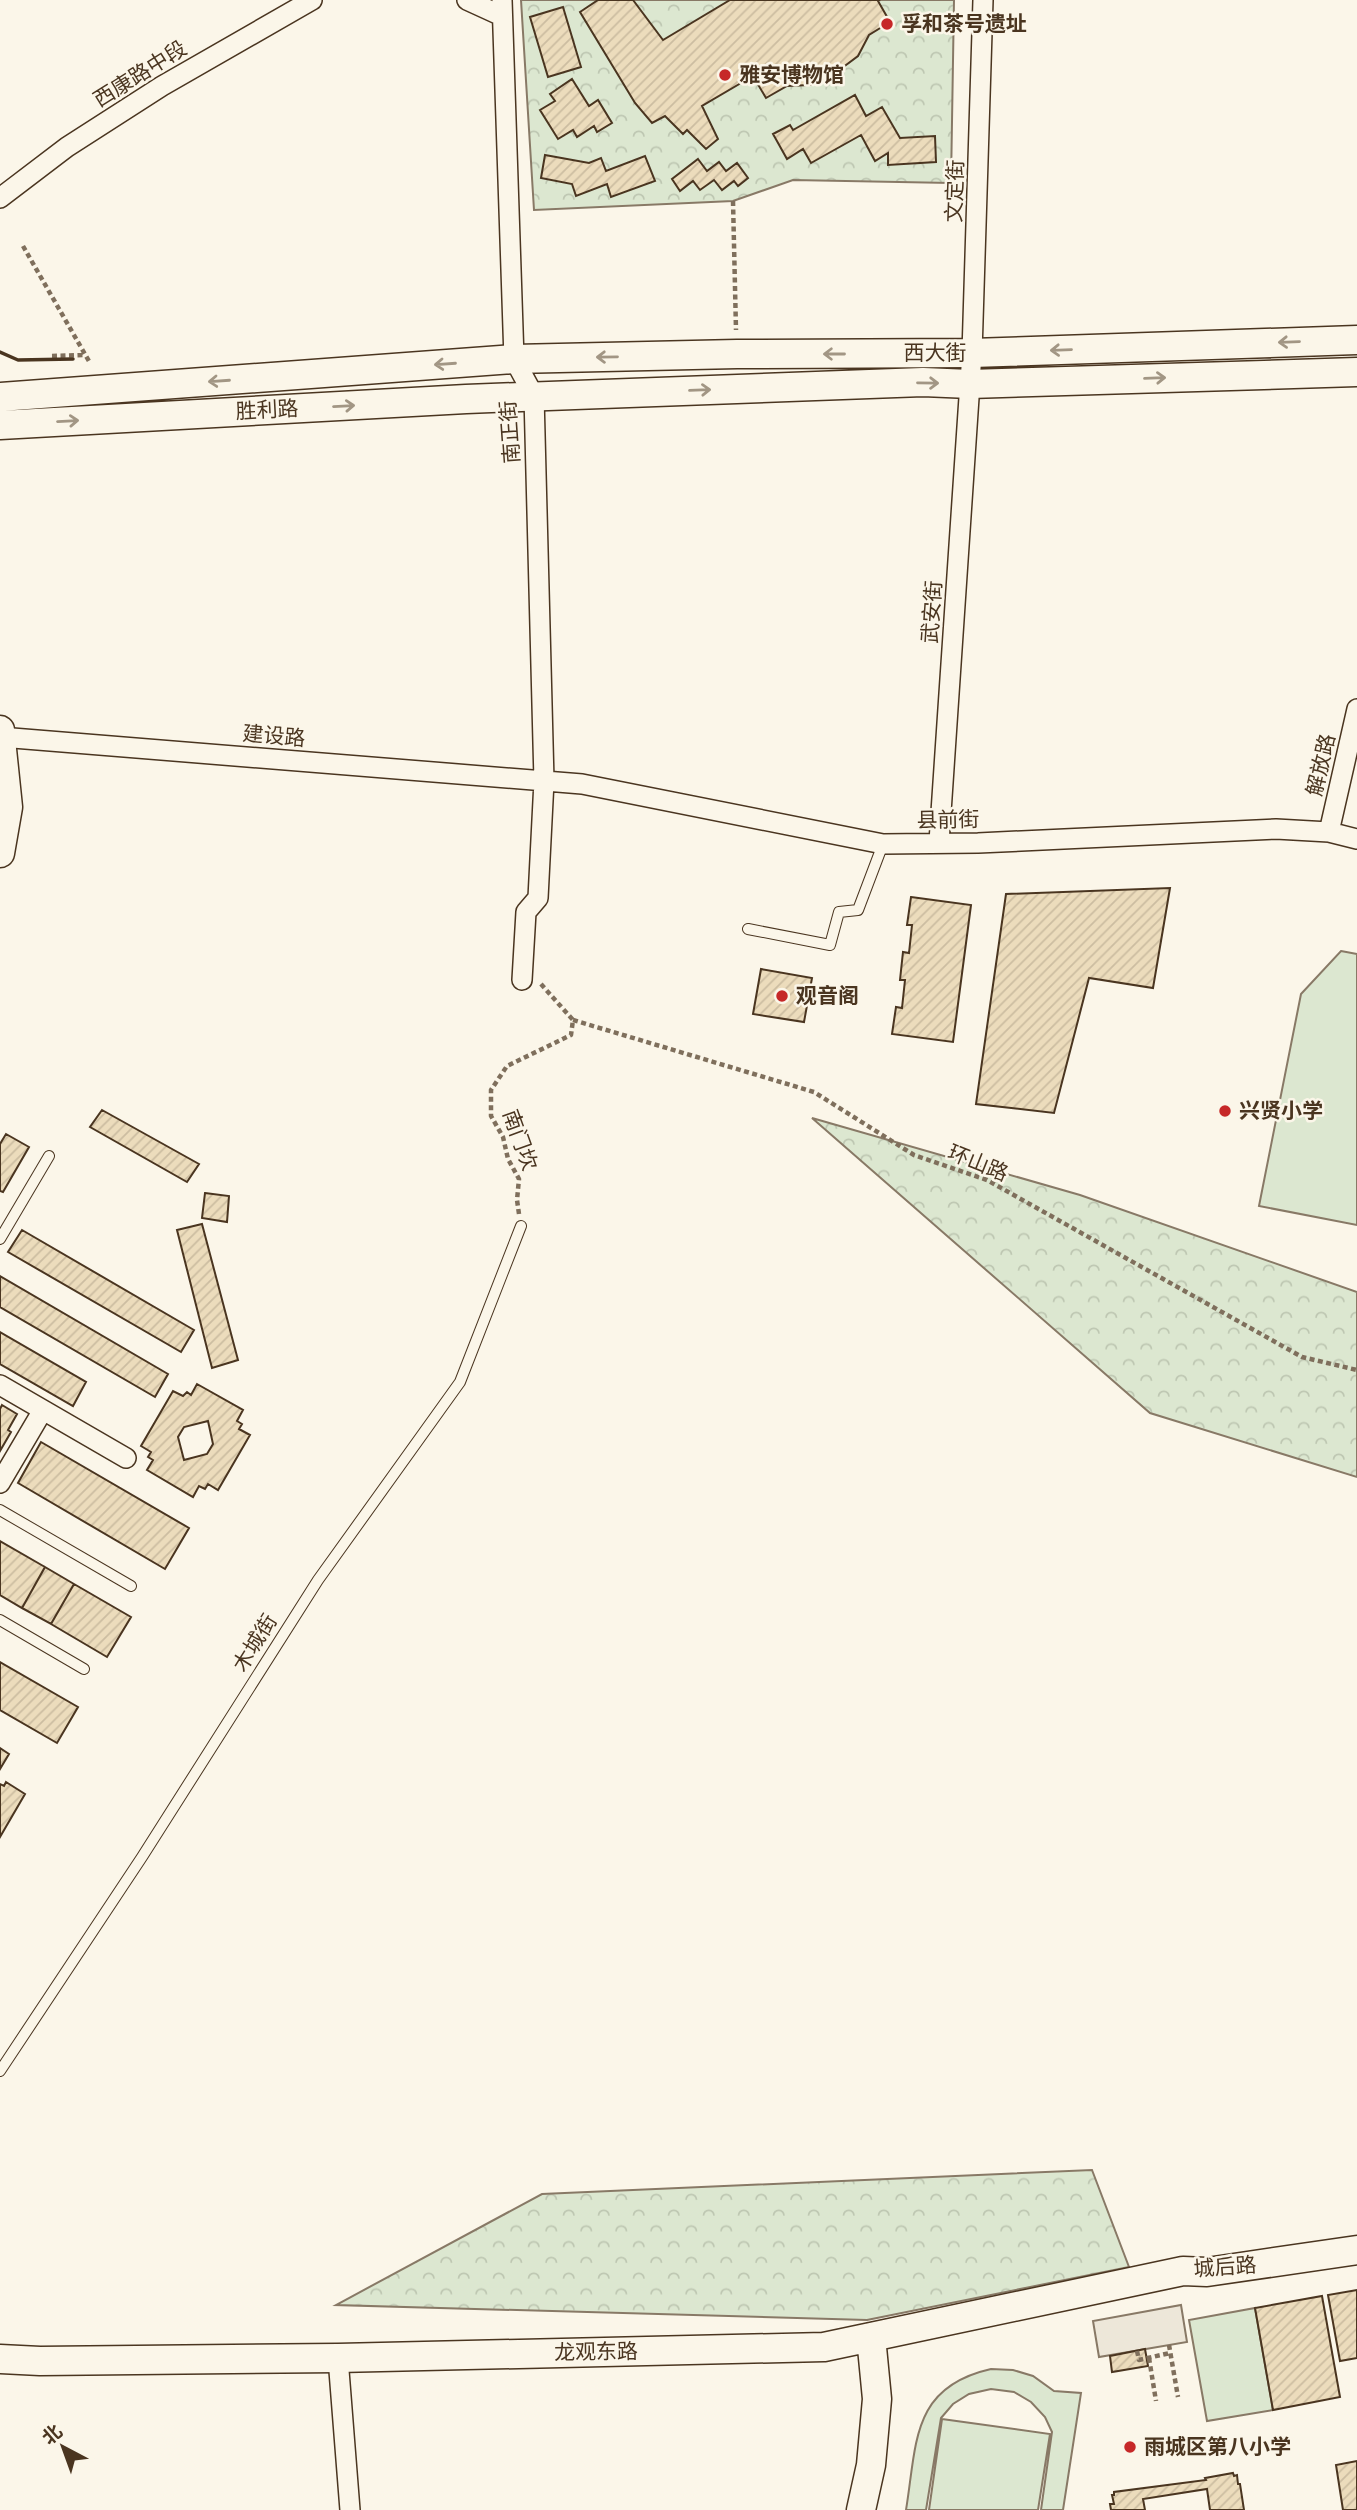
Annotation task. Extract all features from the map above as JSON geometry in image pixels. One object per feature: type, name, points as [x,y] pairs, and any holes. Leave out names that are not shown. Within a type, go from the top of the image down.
[{"type":"main road","name":"西大街","points":[[514,359],[972,353],[1357,340]]},
{"type":"main road","name":"胜利路","points":[[0,397],[514,359]]},
{"type":"main road","name":"西大街","points":[[534,396],[923,382],[970,384],[1357,372]]},
{"type":"main road","name":"胜利路","points":[[0,425],[534,396]]},
{"type":"main road","points":[[0,730],[8,807],[0,853]]},
{"type":"main road","name":"城后路","points":[[1183,2271],[1206,2256],[1357,2232]]},
{"type":"main road","name":"城后路","points":[[1183,2271],[1207,2272],[1357,2250]]},
{"type":"main road","name":"龙观东路","points":[[0,2358],[40,2361],[338,2358],[824,2347],[1183,2271]]},
{"type":"main road","points":[[861,2510],[871,2465],[877,2399],[871,2337]]},
{"type":"street","name":"西康路中段","points":[[0,198],[67,147],[162,86],[312,0]]},
{"type":"street","points":[[467,0],[502,8]]},
{"type":"street","name":"文定街","points":[[970,384],[984,0]]},
{"type":"street","name":"南正街","points":[[502,8],[514,359],[534,396],[544,781],[538,898],[526,912],[529,979]]},
{"type":"street","name":"武安街","points":[[939,842],[970,384]]},
{"type":"street","name":"解放路","points":[[1329,832],[1357,709]]},
{"type":"street","name":"建设路","points":[[0,737],[544,781]]},
{"type":"street","name":"县前街","points":[[544,781],[582,784],[883,844],[1060,840],[1276,829],[1329,832],[1357,839]]},
{"type":"street","points":[[0,1385],[126,1458]]},
{"type":"street","points":[[0,1483],[43,1410]]},
{"type":"street","points":[[338,2358],[350,2510]]},
{"type":"lane","points":[[747,929],[830,945],[839,912],[858,910],[883,844]]},
{"type":"lane","points":[[0,1239],[49,1156]]},
{"type":"lane","name":"木城街","points":[[0,2071],[142,1857],[318,1580],[460,1382],[521,1226]]},
{"type":"lane","points":[[0,1510],[131,1586]]},
{"type":"lane","points":[[0,1620],[84,1669]]},
{"type":"path","points":[[733,201],[737,354]]},
{"type":"path","points":[[23,246],[90,363]]},
{"type":"path","points":[[52,356],[85,355]]},
{"type":"path","points":[[529,979],[573,1020]]},
{"type":"path","name":"南门坎","points":[[521,1226],[517,1200],[519,1179],[508,1159],[503,1137],[491,1116],[491,1090],[507,1066],[570,1035],[573,1020]]},
{"type":"path","name":"环山路","points":[[573,1020],[814,1092],[914,1155],[987,1180],[1302,1357],[1357,1370]]},
{"type":"path","points":[[1169,2346],[1178,2397]]},
{"type":"path","points":[[1137,2351],[1139,2360],[1170,2353]]},
{"type":"path","points":[[1149,2358],[1156,2401]]},
{"type":"green space","points":[[521,0],[954,0],[951,183],[793,180],[733,201],[534,210]]},
{"type":"green space","points":[[1341,951],[1357,954],[1357,1225],[1259,1206],[1301,994]]},
{"type":"green space","points":[[812,1118],[1080,1195],[1357,1292],[1357,1477],[1150,1413]]},
{"type":"green space","points":[[1092,2170],[1129,2267],[867,2320],[336,2305],[542,2194]]},
{"type":"green space","points":[[1255,2308],[1273,2410],[1207,2421],[1189,2320]]},
{"type":"green space","points":[[991,2369],[1013,2370],[1033,2376],[1054,2391],[1081,2393],[1063,2510],[1041,2510],[1052,2432],[1045,2417],[1031,2402],[1014,2392],[991,2389],[969,2394],[953,2404],[941,2418],[926,2510],[906,2510],[917,2441],[932,2404],[946,2389],[965,2377]]},
{"type":"green space","points":[[942,2419],[1050,2434],[1038,2510],[929,2510]]},
{"type":"shaded area","points":[[1181,2305],[1187,2342],[1099,2357],[1093,2321]]},
{"type":"building","name":"雅安博物馆","points":[[598,0],[633,0],[663,40],[730,0],[880,0],[878,1],[890,22],[869,35],[858,56],[834,74],[810,85],[787,86],[766,98],[753,76],[702,106],[718,139],[706,149],[687,130],[683,134],[665,116],[652,123],[635,103],[580,12]]},
{"type":"building","points":[[563,7],[581,67],[548,77],[530,17]]},
{"type":"building","points":[[572,79],[589,106],[598,100],[612,123],[597,132],[594,126],[577,137],[573,130],[558,139],[540,110],[555,101],[550,94]]},
{"type":"building","points":[[855,95],[866,116],[882,107],[900,138],[935,136],[936,162],[888,165],[888,153],[875,161],[861,135],[811,163],[803,149],[787,159],[773,134],[790,125],[793,130]]},
{"type":"building","points":[[545,155],[589,163],[601,158],[606,171],[645,156],[655,181],[611,197],[607,184],[576,196],[572,184],[541,178]]},
{"type":"building","points":[[698,159],[707,171],[719,162],[726,171],[737,163],[748,178],[738,186],[734,181],[722,190],[714,180],[700,190],[693,181],[680,191],[672,179]]},
{"type":"building","points":[[1170,888],[1153,988],[1089,978],[1054,1113],[976,1104],[1006,894]]},
{"type":"building","points":[[911,897],[971,905],[953,1042],[892,1034],[896,1007],[902,1008],[905,980],[900,980],[903,952],[909,953],[912,925],[907,925]]},
{"type":"building","name":"观音阁","points":[[761,969],[812,978],[804,1022],[753,1014]]},
{"type":"building","points":[[102,1110],[199,1164],[187,1182],[90,1127]]},
{"type":"building","points":[[6,1134],[29,1147],[3,1192],[0,1191],[0,1144]]},
{"type":"building","points":[[205,1193],[229,1196],[227,1222],[202,1218]]},
{"type":"building","points":[[202,1224],[238,1360],[212,1368],[177,1230]]},
{"type":"building","points":[[22,1230],[194,1330],[181,1352],[8,1252]]},
{"type":"building","points":[[0,1276],[168,1374],[155,1397],[0,1307]]},
{"type":"building","points":[[0,1332],[86,1382],[73,1406],[0,1364]]},
{"type":"building","points":[[197,1384],[243,1410],[237,1421],[242,1424],[239,1429],[250,1435],[218,1490],[208,1484],[205,1489],[199,1486],[193,1497],[147,1470],[153,1460],[148,1457],[151,1452],[141,1446],[173,1391],[183,1396],[187,1392],[191,1395]],"holes":[[[208,1421],[213,1444],[207,1454],[184,1460],[178,1437],[184,1427]]]},
{"type":"building","points":[[2,1405],[17,1414],[0,1451],[0,1409]]},
{"type":"building","points":[[41,1442],[189,1528],[165,1569],[18,1483]]},
{"type":"building","points":[[0,1541],[45,1567],[22,1608],[0,1595]]},
{"type":"building","points":[[45,1567],[74,1584],[51,1624],[22,1608]]},
{"type":"building","points":[[74,1584],[131,1617],[107,1657],[51,1624]]},
{"type":"building","points":[[0,1662],[78,1707],[57,1743],[0,1710]]},
{"type":"building","points":[[0,1748],[9,1754],[0,1769]]},
{"type":"building","points":[[6,1782],[25,1794],[0,1837],[0,1784],[4,1786]]},
{"type":"building","points":[[1357,2290],[1357,2358],[1340,2361],[1328,2295]]},
{"type":"building","points":[[1322,2296],[1340,2397],[1273,2410],[1255,2308]]},
{"type":"building","points":[[1145,2349],[1148,2366],[1112,2372],[1110,2356]]},
{"type":"building","points":[[1357,2461],[1357,2510],[1343,2510],[1336,2465]]},
{"type":"building","points":[[1233,2473],[1234,2476],[1237,2475],[1240,2484],[1244,2510],[1210,2510],[1207,2489],[1143,2499],[1145,2510],[1111,2510],[1114,2492],[1206,2480],[1205,2478]]},
{"type":"wall","points":[[0,352],[18,360],[73,359]]},
{"type":"place","name":"孚和茶号遗址","points":[[887,24]]},
{"type":"place","name":"雅安博物馆","points":[[725,75]]},
{"type":"place","name":"观音阁","points":[[782,996]]},
{"type":"place","name":"兴贤小学","points":[[1225,1111]]},
{"type":"place","name":"雨城区第八小学","points":[[1130,2447]]}]
